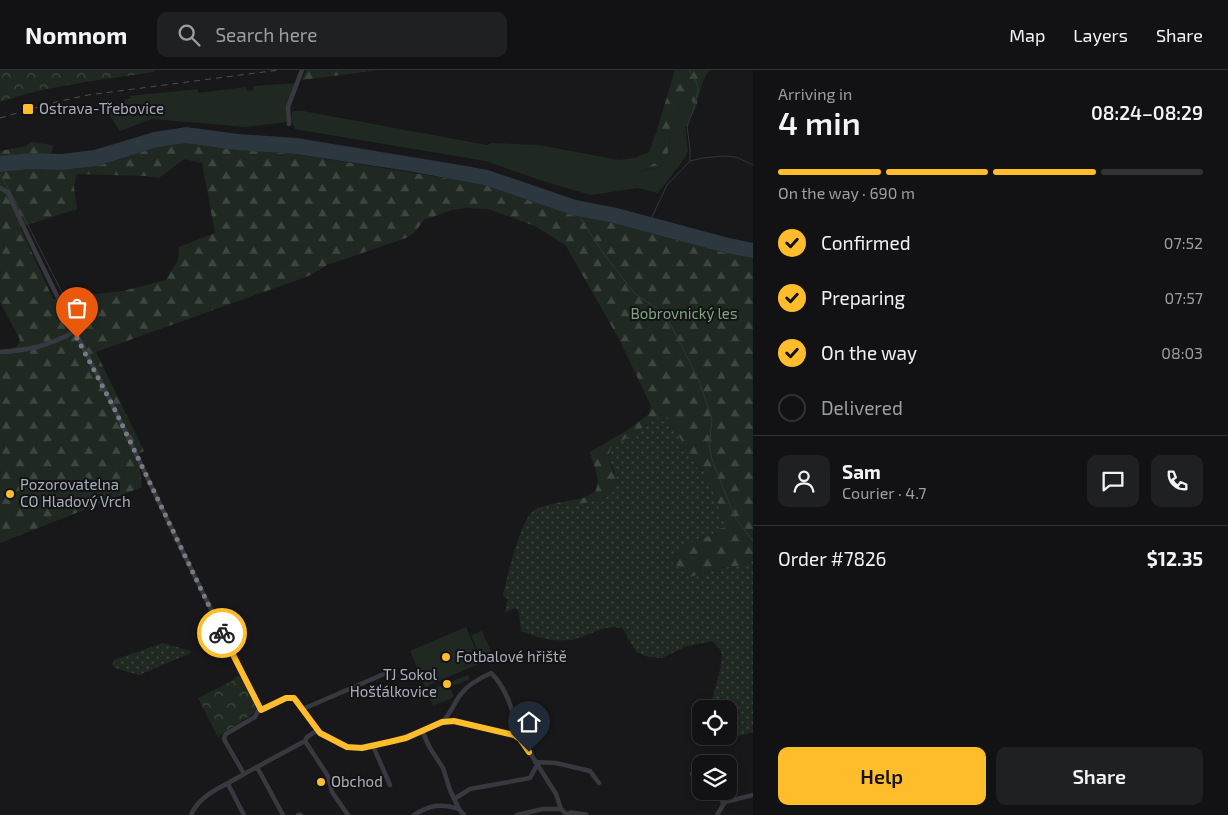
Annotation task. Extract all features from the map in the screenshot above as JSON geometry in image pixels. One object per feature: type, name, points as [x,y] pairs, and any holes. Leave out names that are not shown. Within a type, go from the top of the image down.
[{"type":"street","points":[[289,124],[288,107],[302,70]]},
{"type":"street","points":[[0,188],[8,192],[74,332],[114,408],[261,710]]},
{"type":"street","points":[[0,352],[26,350],[51,344],[74,332]]},
{"type":"street","points":[[442,722],[465,689],[480,678],[491,673],[497,679],[508,699],[520,739],[556,794],[562,809],[567,815],[571,813],[586,815]]},
{"type":"street","points":[[303,709],[384,674]]},
{"type":"street","points":[[244,774],[224,738],[226,734],[255,718],[261,710],[290,697],[294,698],[318,730],[330,739],[347,747],[362,748],[406,738],[442,722],[454,721],[504,732],[520,739]]},
{"type":"street","points":[[191,815],[198,804],[206,797],[305,741],[307,737],[318,730]]},
{"type":"street","points":[[422,731],[443,768],[454,799],[464,815]]},
{"type":"street","points":[[305,741],[328,776],[332,792],[348,815]]},
{"type":"street","points":[[373,746],[390,785]]},
{"type":"street","points":[[536,764],[556,763],[590,771],[599,783]]},
{"type":"street","points":[[454,799],[470,789],[530,778],[536,764]]},
{"type":"street","points":[[257,767],[283,815]]},
{"type":"street","points":[[228,784],[244,815]]},
{"type":"street","points":[[718,815],[725,802],[753,795]]},
{"type":"street","points":[[722,800],[723,804]]},
{"type":"street","points":[[414,815],[432,806],[444,804],[459,809]]},
{"type":"street","points":[[517,815],[543,809],[562,809]]},
{"type":"green space","points":[[0,70],[155,70],[153,72],[56,87],[0,102]]},
{"type":"green space","points":[[306,70],[379,70],[302,80]]},
{"type":"green space","points":[[675,70],[709,70],[703,81],[696,107],[686,94],[671,125],[668,153],[665,161],[660,167],[639,171],[656,162],[666,133],[657,130]]},
{"type":"green space","points":[[295,83],[287,107],[287,122],[245,127],[152,119],[120,131],[106,110],[132,98],[129,96],[198,89],[198,93],[246,87],[247,91],[253,90],[253,86]]},
{"type":"green space","points":[[686,93],[696,107],[685,127],[688,151],[685,158],[658,193],[638,188],[591,195],[485,161],[295,129],[291,120],[293,111],[303,111],[487,145],[492,143],[539,145],[619,160],[635,158],[649,152],[657,130],[666,133],[663,151],[656,162],[642,171],[660,167],[665,161],[668,153],[671,125]]},
{"type":"green space","points":[[31,142],[53,145],[51,156],[0,157],[0,151],[26,146]]},
{"type":"green space","name":"Bobrovnický les","points":[[186,142],[236,150],[296,154],[469,182],[484,185],[572,215],[613,223],[725,253],[753,258],[753,560],[744,565],[721,568],[690,577],[670,560],[681,552],[683,544],[713,535],[714,530],[727,527],[719,512],[718,504],[704,471],[699,470],[665,413],[611,448],[609,458],[616,482],[614,491],[590,502],[555,506],[557,503],[583,498],[595,492],[598,482],[590,452],[626,431],[649,414],[651,406],[620,341],[566,246],[535,226],[488,209],[466,208],[452,210],[424,220],[414,233],[406,238],[327,265],[311,275],[96,352],[144,451],[138,454],[142,487],[0,543],[0,350],[17,346],[20,340],[0,302],[0,172],[30,169],[62,170],[97,166],[158,147]],"holes":[[[184,159],[202,163],[215,233],[179,247],[178,260],[166,280],[123,291],[53,299],[20,227],[77,209],[74,186],[77,174],[159,178]]]},
{"type":"green space","points":[[665,413],[699,470],[704,471],[719,504],[719,512],[728,527],[714,535],[703,537],[670,560],[690,577],[721,568],[744,565],[753,560],[753,732],[737,736],[737,700],[712,700],[722,656],[721,651],[713,641],[687,646],[662,658],[649,657],[636,652],[623,629],[611,627],[575,639],[554,640],[521,631],[519,612],[515,608],[505,613],[508,599],[503,596],[519,537],[529,516],[534,510],[548,505],[557,503],[556,506],[562,506],[607,497],[615,473],[609,459],[611,448]]},
{"type":"green space","name":"Fotbalové hřiště","points":[[466,627],[481,663],[425,687],[410,651]]},
{"type":"green space","points":[[482,631],[492,654],[481,659],[471,635]]},
{"type":"green space","points":[[163,643],[191,651],[191,653],[139,675],[115,668],[112,665],[114,660]]},
{"type":"green space","points":[[468,675],[470,679],[450,687],[454,697],[433,706],[429,695],[427,696],[425,692]]},
{"type":"green space","points":[[237,676],[241,677],[257,709],[218,737],[198,698],[232,681]]},
{"type":"shaded area","points":[[186,127],[238,134],[297,138],[488,170],[576,200],[617,208],[753,243],[753,258],[725,253],[613,223],[572,215],[484,185],[296,154],[236,150],[186,143],[158,147],[97,166],[62,170],[30,169],[0,172],[0,156],[30,153],[61,154],[94,150],[154,132]]},
{"type":"waterway","points":[[689,70],[696,81],[698,90],[687,127],[690,160]]},
{"type":"waterway","points":[[652,217],[667,185],[690,161],[723,156],[736,157],[753,165]]},
{"type":"waterway","points":[[0,174],[85,335]]},
{"type":"waterway","points":[[579,216],[601,250],[634,293],[662,312],[672,327],[699,381],[709,410],[712,420],[709,444],[718,475],[735,517],[753,541]]},
{"type":"railway","points":[[0,118],[88,95],[279,70]]},
{"type":"way so far","points":[[77,338],[114,408],[222,633]]},
{"type":"place","name":"Ostrava-Třebovice","points":[[28,109]]},
{"type":"place","name":"Pozorovatelna CO Hladový Vrch","points":[[10,494]]},
{"type":"place","name":"Fotbalové hřiště","points":[[446,657]]},
{"type":"place","name":"TJ Sokol Hošťálkovice","points":[[447,684]]},
{"type":"place","name":"Obchod","points":[[321,782]]},
{"type":"route","points":[[222,633],[261,710],[286,698],[294,698],[320,733],[347,747],[362,748],[406,738],[442,722],[454,721],[514,735],[520,739],[529,752]]}]
